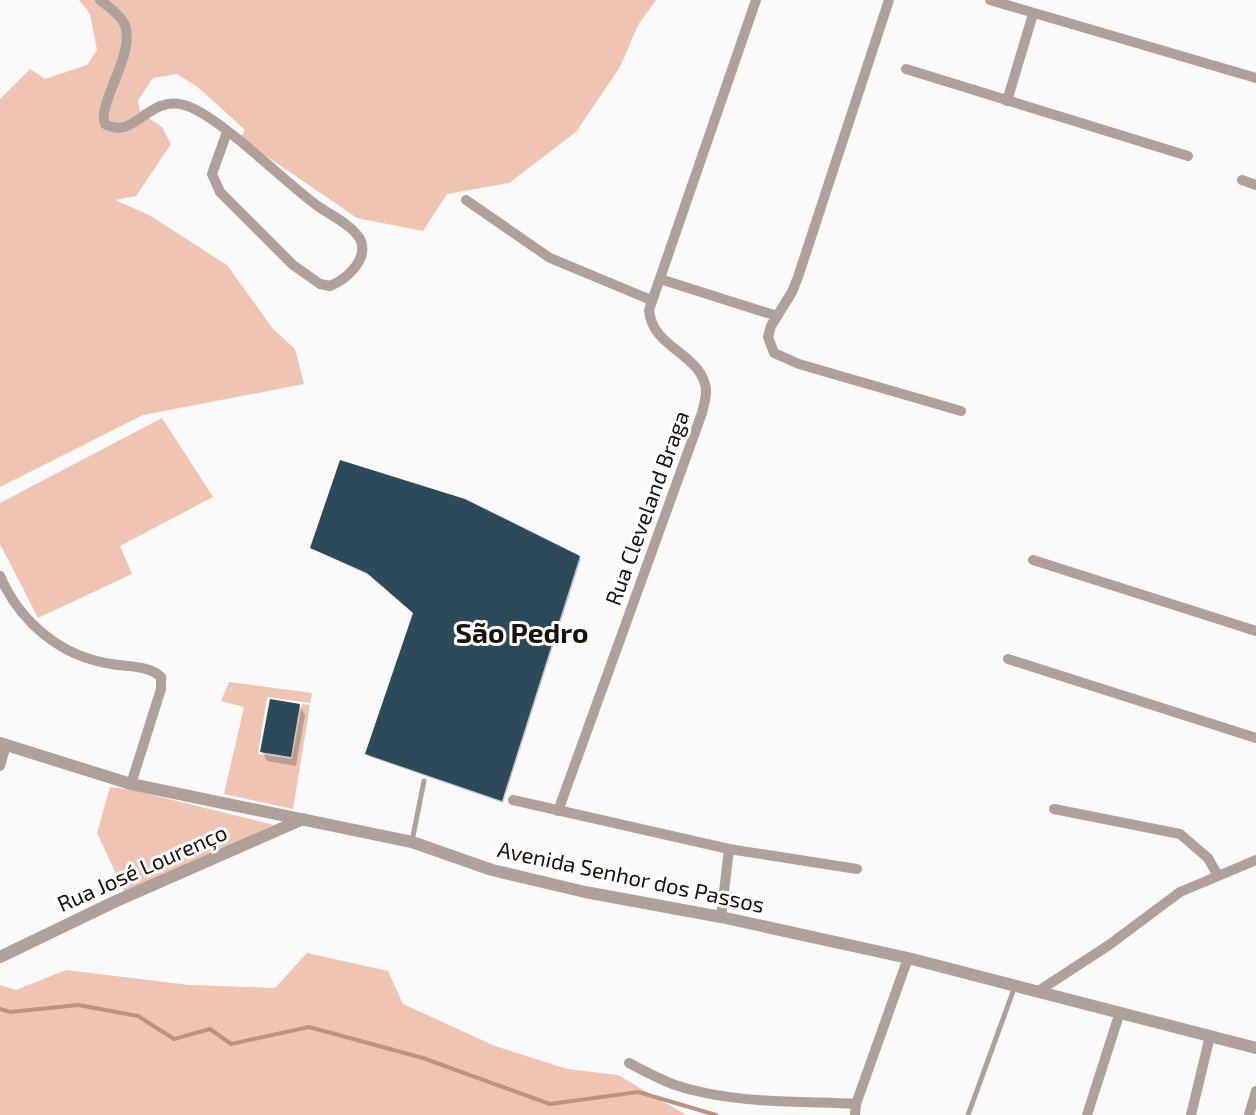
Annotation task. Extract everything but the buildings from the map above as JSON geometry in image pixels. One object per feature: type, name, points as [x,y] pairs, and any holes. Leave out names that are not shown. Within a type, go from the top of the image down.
[{"type":"street","points":[[100,0],[124,24],[127,34],[120,69],[103,115],[105,124],[121,128],[130,125],[160,104],[173,102],[201,112],[227,132],[292,187],[354,232],[362,245],[360,255],[348,276],[330,286],[309,278],[220,192],[212,174],[227,132]]},
{"type":"street","points":[[466,200],[550,258],[651,300],[756,0]]},
{"type":"street","points":[[889,0],[798,277],[792,292],[777,316],[768,338],[769,347],[784,358],[961,411]]},
{"type":"street","points":[[990,0],[1256,78]]},
{"type":"street","points":[[1007,101],[1033,14]]},
{"type":"street","points":[[906,69],[1188,156]]},
{"type":"street","points":[[1242,180],[1256,185]]},
{"type":"street","points":[[660,279],[777,316]]},
{"type":"street","name":"Rua Cleveland Braga","points":[[558,811],[693,441],[705,398],[706,385],[699,373],[665,343],[650,322],[651,300]]},
{"type":"street","points":[[1033,560],[1256,631]]},
{"type":"street","points":[[0,576],[18,608],[56,644],[91,661],[150,670],[161,676],[160,689],[131,784]]},
{"type":"street","points":[[1008,659],[1256,738]]},
{"type":"street","points":[[0,766],[3,744]]},
{"type":"street","name":"Avenida Senhor dos Passos","points":[[3,744],[131,784],[412,842],[492,870],[585,892],[722,917],[908,957],[1256,1048]]},
{"type":"street","points":[[513,800],[729,849],[857,869]]},
{"type":"street","points":[[1054,809],[1179,834],[1196,845],[1208,858],[1217,874]]},
{"type":"street","name":"Rua José Lourenço","points":[[0,957],[114,902],[303,819]]},
{"type":"street","points":[[722,917],[729,849]]},
{"type":"street","points":[[1037,992],[1109,945],[1180,892],[1217,874],[1256,860]]},
{"type":"street","points":[[628,1063],[676,1085],[705,1092],[739,1098],[856,1109],[908,957]]},
{"type":"street","points":[[1087,1115],[1120,1012]]},
{"type":"street","points":[[1191,1115],[1210,1036]]},
{"type":"street","points":[[1249,1115],[1256,1091]]},
{"type":"lane","points":[[412,842],[424,781]]},
{"type":"lane","points":[[968,1115],[1014,986]]},
{"type":"shaded area","points":[[79,0],[656,0],[638,25],[620,67],[576,132],[509,183],[447,194],[423,231],[357,218],[240,138],[245,130],[199,88],[177,74],[153,78],[138,100],[140,112],[162,127],[171,144],[136,196],[115,200],[149,215],[227,265],[273,329],[295,349],[304,384],[143,415],[0,487],[0,99],[30,69],[45,79],[87,65],[97,50],[90,14]]},
{"type":"shaded area","points":[[162,418],[213,497],[120,546],[132,574],[38,618],[0,544],[0,503]]},
{"type":"shaded area","points":[[229,682],[312,693],[310,703],[267,697],[258,754],[292,759],[302,704],[310,705],[293,809],[224,794],[244,707],[221,701]]},
{"type":"shaded area","points":[[110,787],[132,790],[274,825],[125,893],[97,833]]},
{"type":"shaded area","points":[[307,953],[388,971],[403,1004],[495,1046],[567,1069],[618,1075],[686,1115],[0,1115],[0,985],[16,990],[66,970],[189,985],[275,988]]},
{"type":"waterway","points":[[0,1009],[10,1012],[78,1005],[138,1016],[174,1039],[210,1029],[231,1044],[309,1027],[423,1058],[550,1104],[638,1092],[716,1115]]},
{"type":"district","name":"São Pedro","points":[[522,633]]}]
